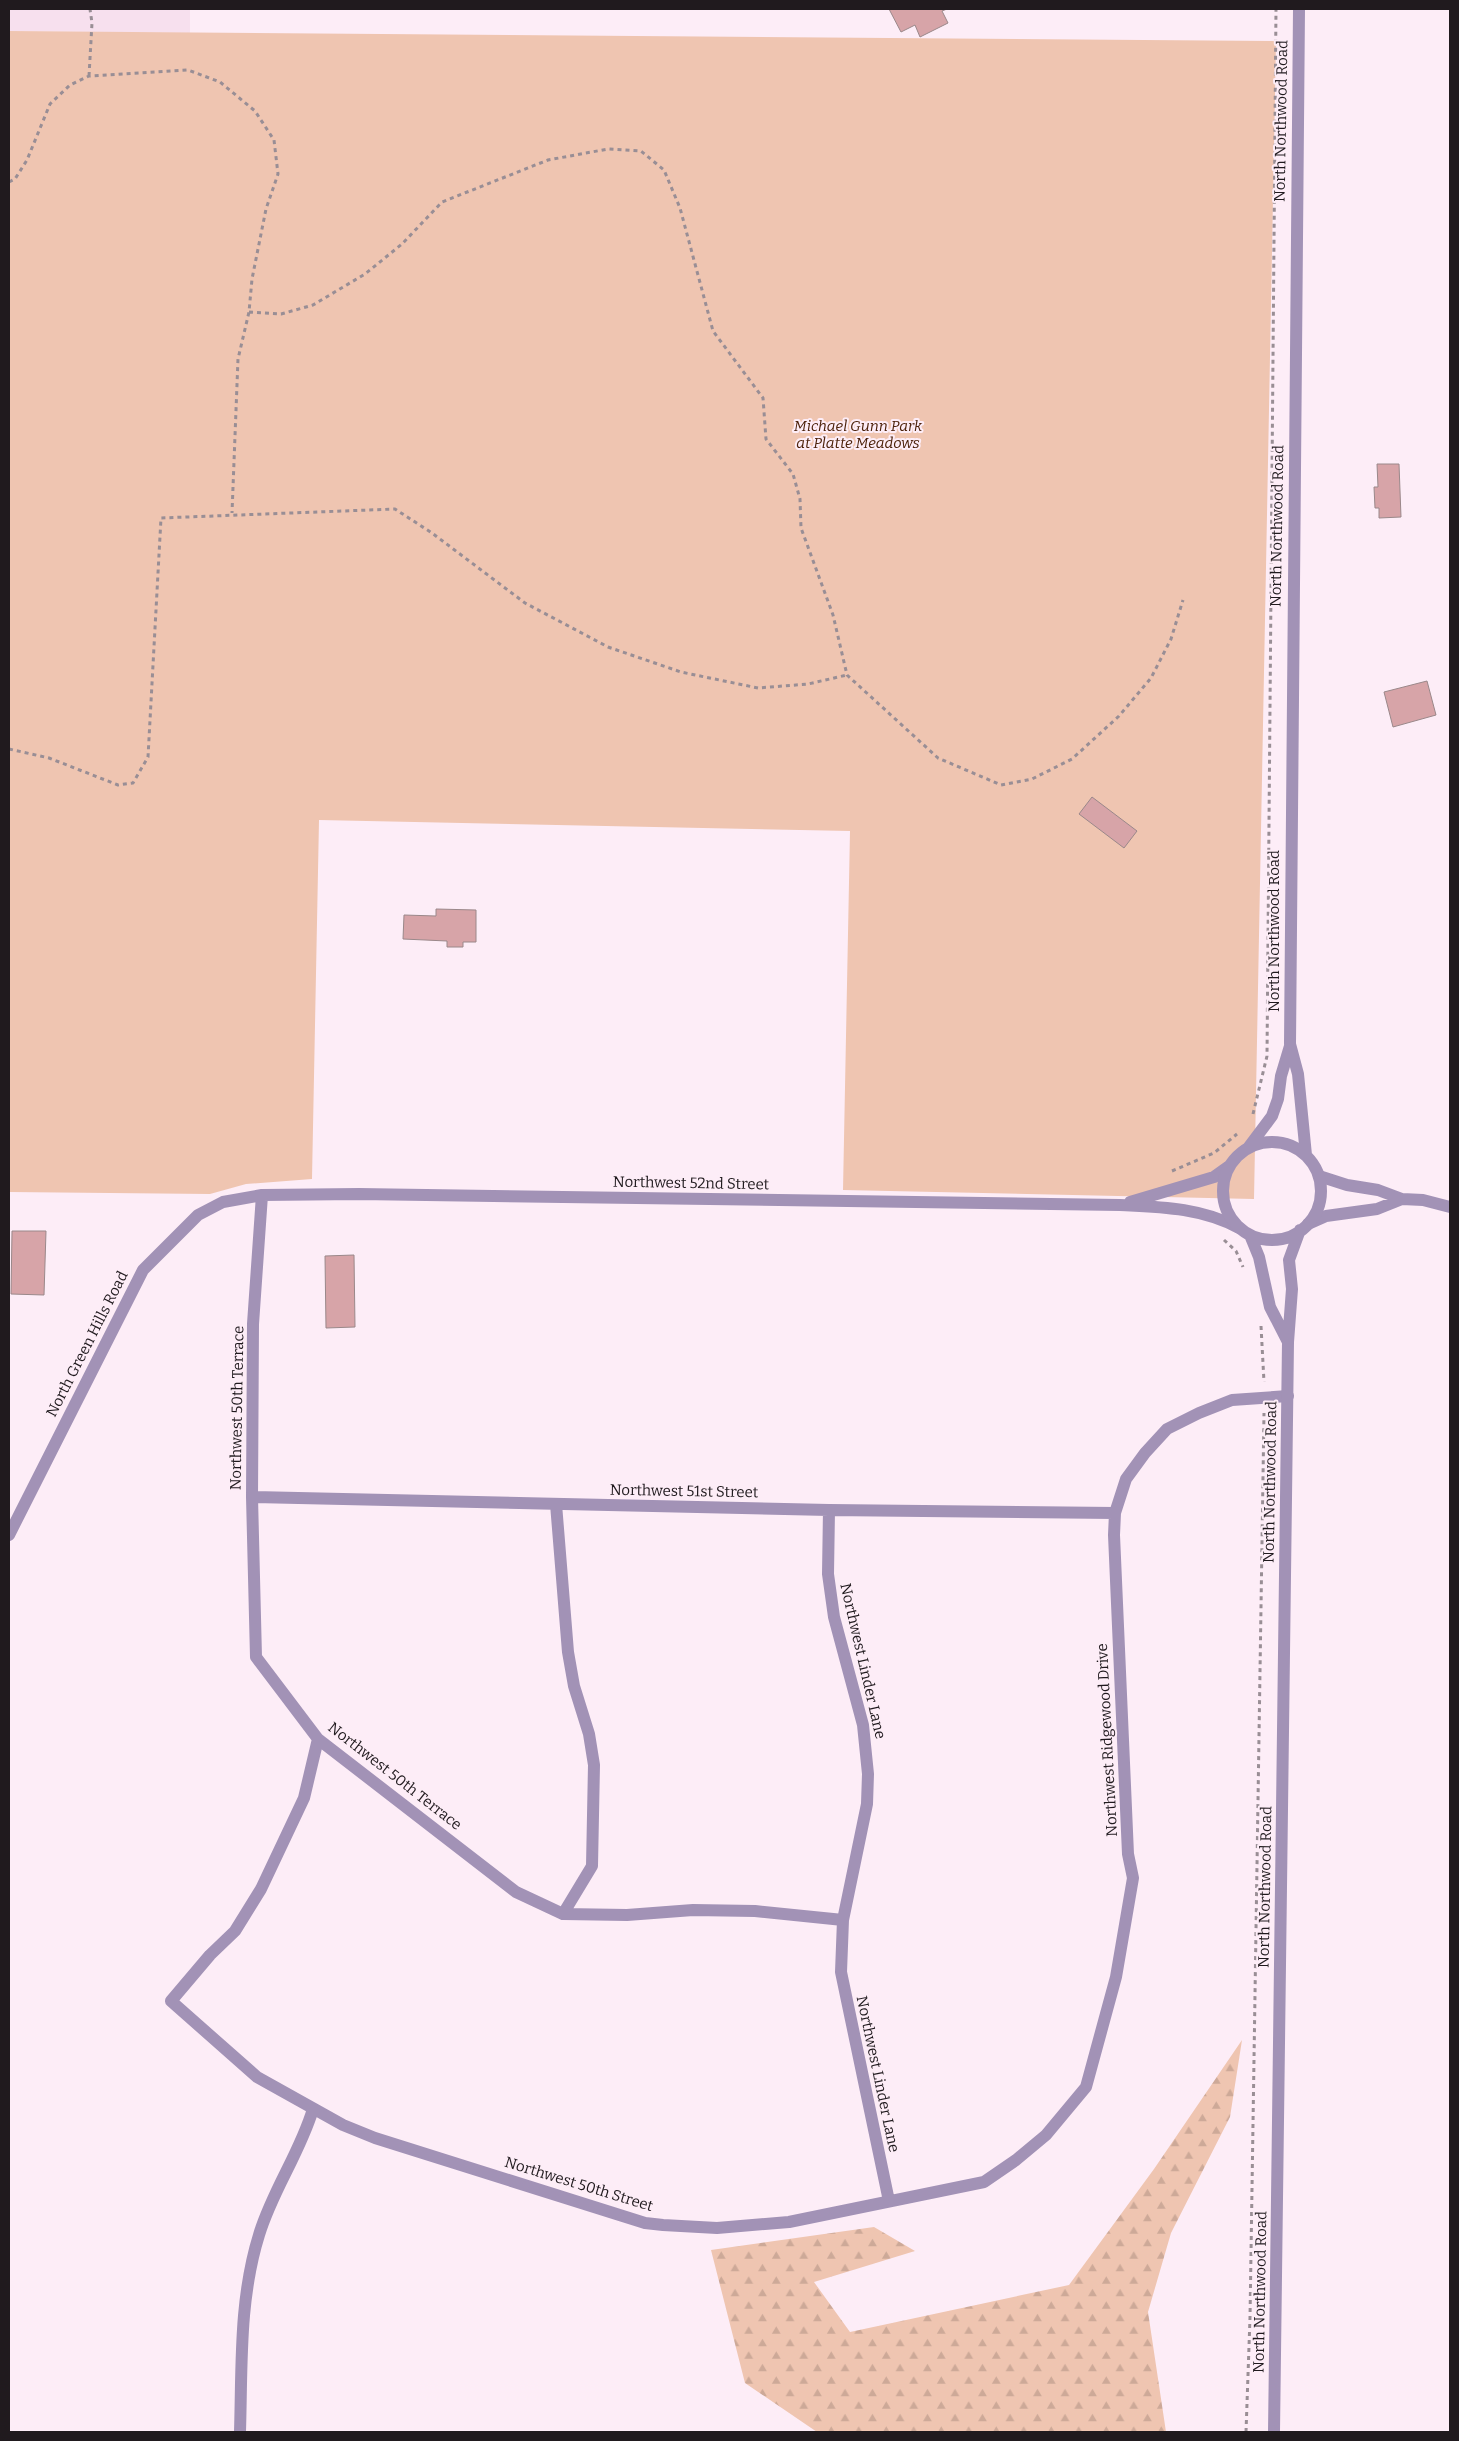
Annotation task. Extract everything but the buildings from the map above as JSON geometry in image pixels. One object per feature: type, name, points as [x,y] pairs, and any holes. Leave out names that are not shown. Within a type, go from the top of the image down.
[{"type":"street","name":"North Northwood Road","points":[[1248,1148],[1272,1116],[1278,1099],[1281,1076],[1290,1044],[1298,9]]},
{"type":"street","name":"North Northwood Road","points":[[1290,1044],[1298,1074],[1306,1155]]},
{"type":"street","points":[[1304,1227],[1320,1201],[1319,1176],[1306,1155],[1293,1146],[1277,1142],[1261,1143],[1248,1148],[1237,1156],[1228,1167],[1222,1193],[1230,1218],[1245,1231],[1264,1239],[1278,1240],[1304,1227],[1326,1216],[1377,1209],[1402,1199]]},
{"type":"street","name":"Northwest 52nd Street","points":[[1120,1205],[1214,1177],[1228,1167]]},
{"type":"street","points":[[1319,1176],[1347,1185],[1378,1190],[1402,1199],[1423,1200],[1450,1207]]},
{"type":"street","name":"Northwest 52nd Street","points":[[262,1195],[358,1194],[1120,1205],[1195,1210],[1220,1218],[1245,1231]]},
{"type":"street","name":"Northwest 50th Terrace","points":[[262,1195],[254,1324],[252,1497],[256,1657],[318,1739],[516,1892],[563,1914],[627,1915],[693,1910],[755,1911],[843,1920]]},
{"type":"street","name":"North Green Hills Road","points":[[9,1535],[143,1270],[198,1215],[223,1202],[262,1195]]},
{"type":"street","name":"North Northwood Road","points":[[1274,2432],[1288,1342],[1292,1289],[1289,1260],[1304,1227]]},
{"type":"street","name":"North Northwood Road","points":[[1245,1231],[1259,1257],[1270,1308],[1288,1342]]},
{"type":"street","name":"Northwest Ridgewood Drive","points":[[1016,2160],[1046,2135],[1086,2087],[1116,1977],[1133,1878],[1127,1834],[1114,1535],[1115,1513],[1126,1479],[1145,1453],[1167,1429],[1199,1413],[1232,1400],[1288,1396]]},
{"type":"street","name":"Northwest 51st Street","points":[[252,1497],[829,1510],[1115,1513]]},
{"type":"street","points":[[556,1504],[568,1652],[574,1686],[589,1734],[594,1765],[592,1866],[563,1914]]},
{"type":"street","name":"Northwest Linder Lane","points":[[829,1510],[828,1574],[834,1617],[863,1725],[868,1774],[867,1804],[843,1920],[841,1972],[843,1989],[889,2202]]},
{"type":"street","name":"Northwest 50th Street","points":[[318,1739],[304,1798],[260,1889],[235,1930],[210,1955],[170,2001],[257,2078],[313,2109],[375,2138],[645,2223],[717,2228],[788,2222],[984,2182],[1016,2160]]},
{"type":"street","points":[[240,2432],[242,2331],[248,2281],[259,2235],[275,2192],[308,2126],[313,2109]]},
{"type":"path","points":[[89,76],[92,23],[90,9]]},
{"type":"path","points":[[9,182],[15,179],[27,160],[50,104],[70,85],[89,76],[188,70],[220,82],[255,111],[274,140],[278,174],[266,209],[252,279],[249,312],[238,359],[232,513]]},
{"type":"path","points":[[249,312],[281,314],[313,305],[365,274],[402,244],[442,202],[548,160],[608,149],[641,151],[664,170],[680,208],[712,331],[763,398],[766,439],[793,474],[800,499],[801,528],[833,614],[847,675],[938,758],[1001,785],[1032,779],[1072,758],[1119,716],[1151,678],[1171,639],[1183,600]]},
{"type":"path","points":[[9,749],[49,758],[118,785],[133,783],[148,757],[161,518],[232,513],[395,509],[432,533],[525,603],[608,647],[681,672],[758,688],[808,684],[847,675]]},
{"type":"shaded area","points":[[9,9],[190,9],[190,33],[9,31]]},
{"type":"green space","name":"Michael Gunn Park at Platte Meadows","points":[[9,31],[1276,41],[1254,1199],[843,1190],[850,831],[319,820],[312,1179],[246,1184],[210,1194],[9,1192]]},
{"type":"green space","points":[[1242,2040],[1230,2117],[1171,2233],[1148,2312],[1166,2432],[817,2432],[745,2383],[711,2250],[874,2227],[915,2251],[814,2282],[850,2332],[1069,2285],[1154,2169]]}]
